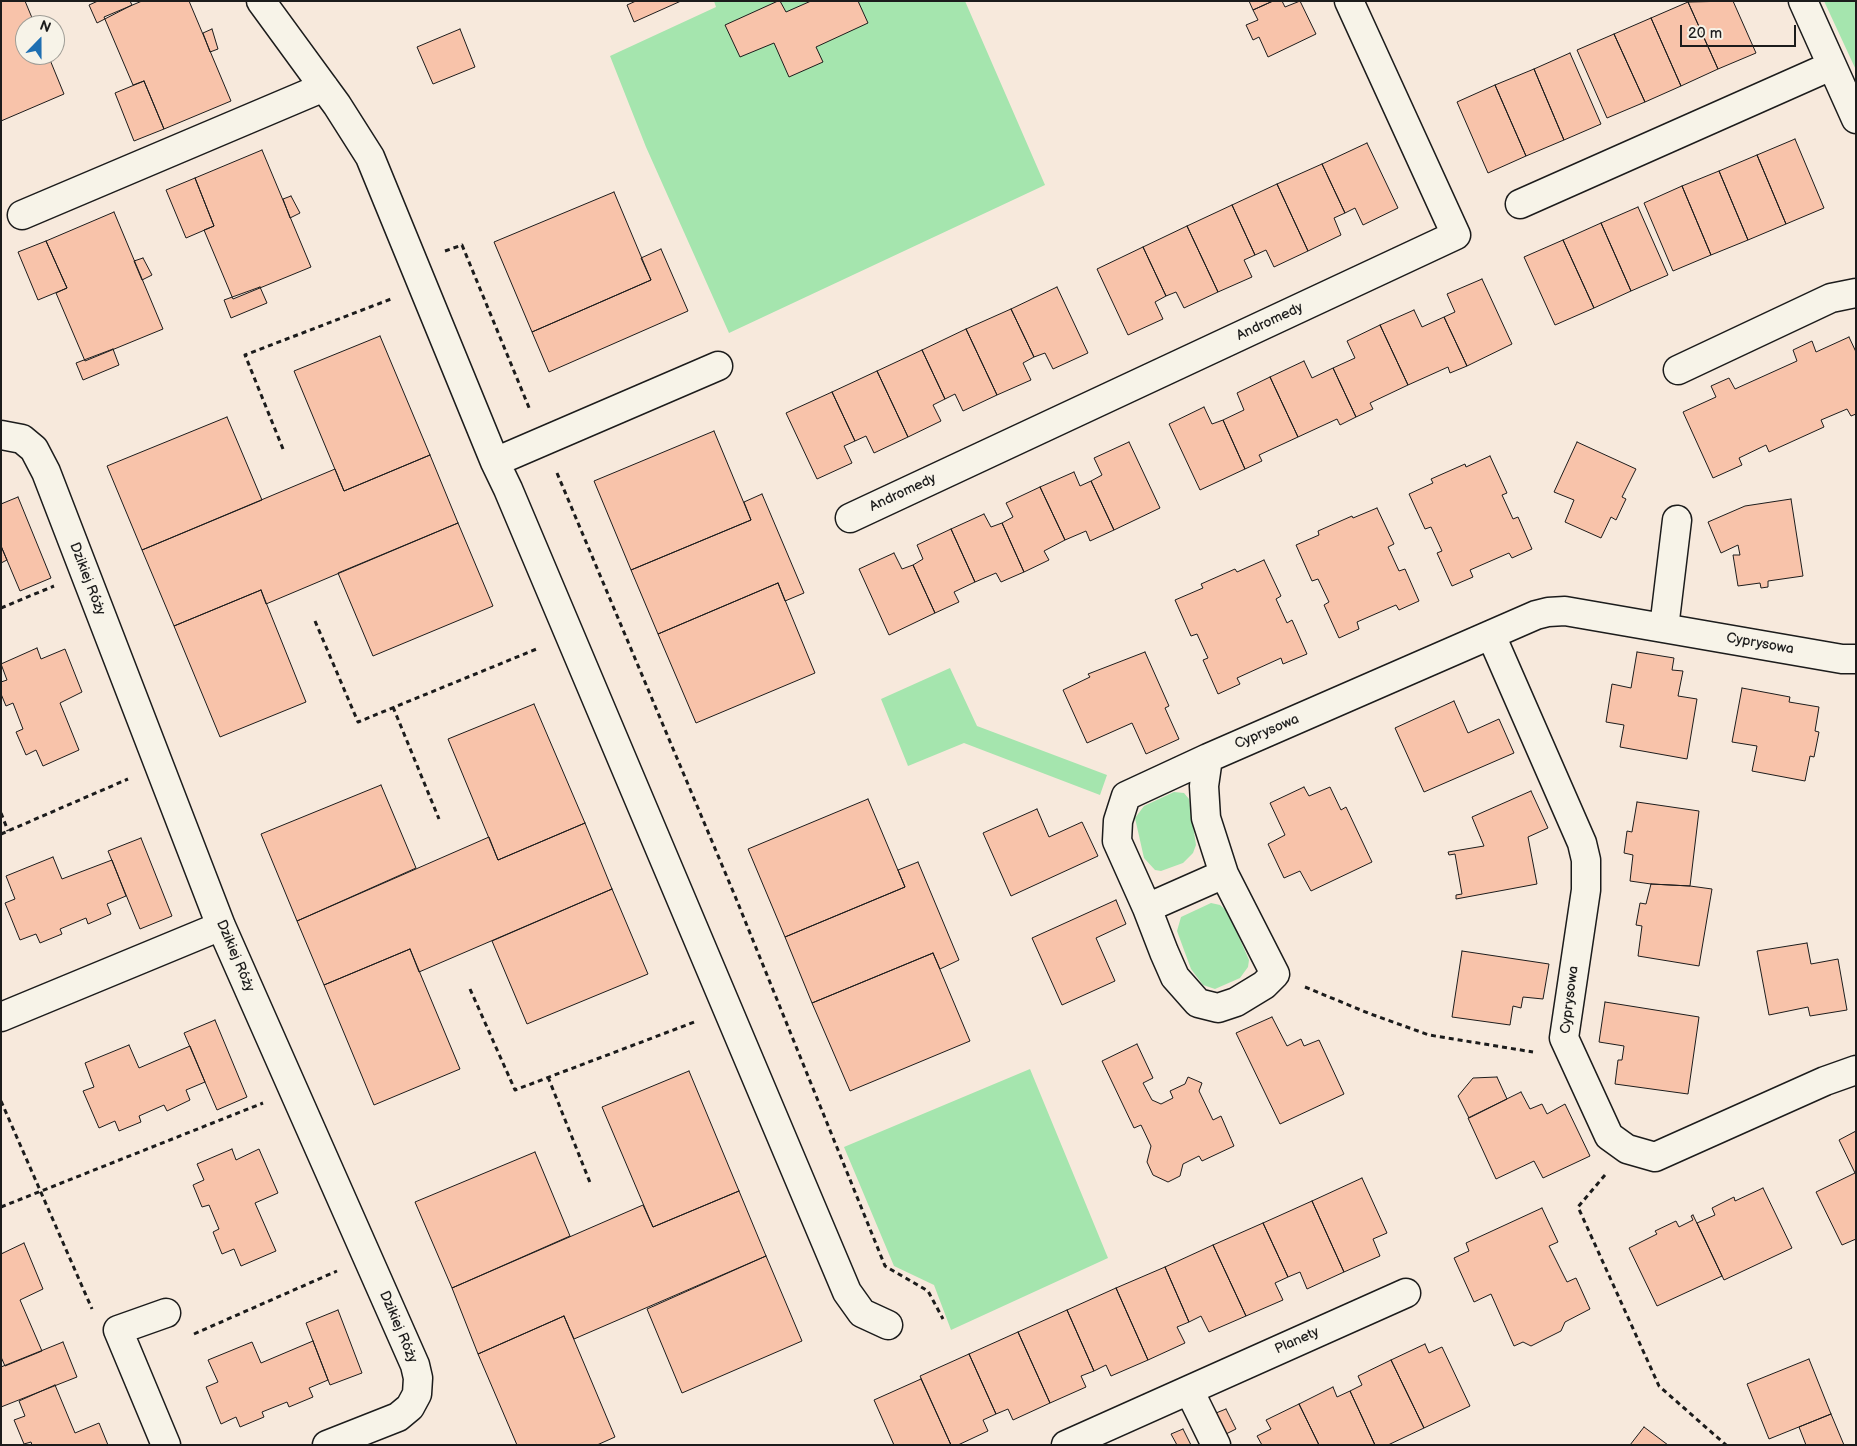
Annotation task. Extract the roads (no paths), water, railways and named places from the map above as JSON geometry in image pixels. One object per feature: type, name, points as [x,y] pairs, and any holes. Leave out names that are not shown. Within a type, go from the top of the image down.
[{"type":"street","points":[[261,1],[324,87],[370,157],[494,462],[570,636],[847,1292],[862,1313],[888,1325]]},
{"type":"street","name":"Andromedy","points":[[850,518],[1456,235],[1349,1]]},
{"type":"street","points":[[1803,1],[1856,119]]},
{"type":"street","points":[[1520,204],[1831,66]]},
{"type":"street","points":[[22,215],[324,87]]},
{"type":"street","points":[[1678,370],[1831,298],[1856,293]]},
{"type":"street","points":[[494,462],[718,366]]},
{"type":"street","name":"Dzikiej Róży","points":[[1,435],[22,439],[34,449],[46,472],[221,926],[415,1366],[418,1378],[417,1394],[410,1407],[398,1417],[327,1445]]},
{"type":"street","points":[[1664,628],[1677,520]]},
{"type":"street","name":"Cyprysowa","points":[[1224,874],[1275,974],[1264,985],[1236,1002],[1218,1008],[1198,1003],[1175,977],[1117,841],[1118,821],[1126,796],[1208,758],[1548,612],[1565,612],[1842,659],[1856,659]]},
{"type":"street","name":"Cyprysowa","points":[[1491,635],[1582,843],[1586,860],[1586,890],[1564,1038],[1609,1136],[1627,1149],[1655,1157],[1825,1081],[1856,1070]]},
{"type":"street","points":[[1147,908],[1224,874],[1206,818],[1204,786],[1208,758]]},
{"type":"street","points":[[1,1017],[221,926]]},
{"type":"street","name":"Planety","points":[[1066,1445],[1406,1293]]},
{"type":"street","points":[[166,1313],[118,1330],[166,1445]]},
{"type":"street","points":[[1188,1390],[1216,1445]]}]
